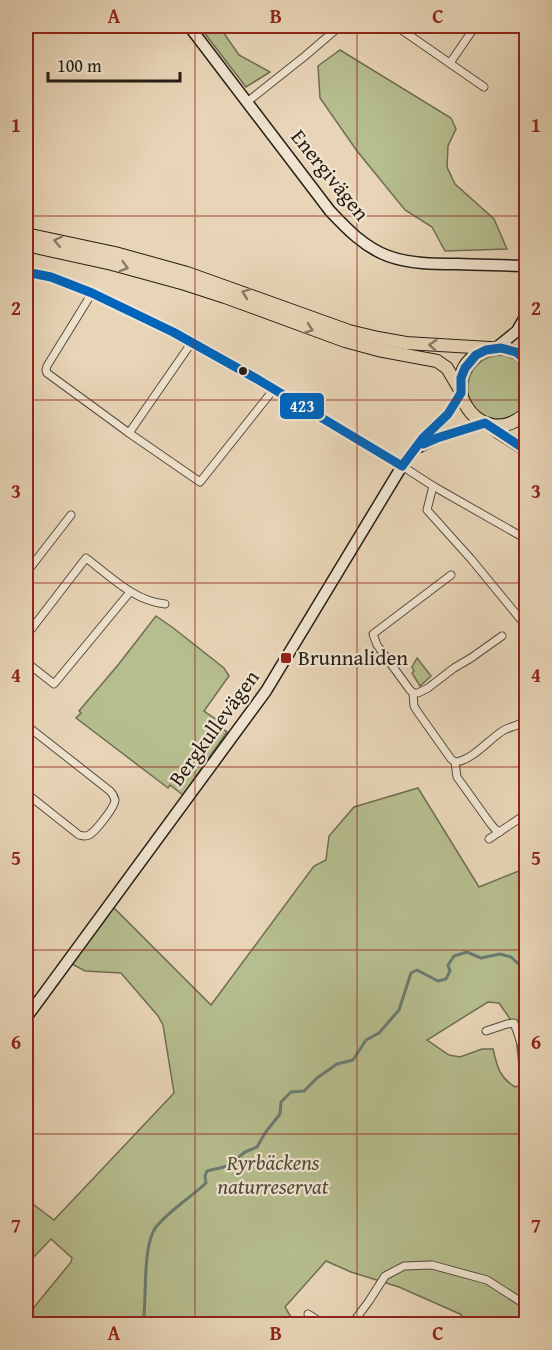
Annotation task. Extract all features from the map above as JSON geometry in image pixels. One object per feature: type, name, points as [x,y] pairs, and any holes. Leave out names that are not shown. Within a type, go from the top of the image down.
[{"type":"highway","points":[[26,234],[115,253],[187,273],[349,331],[406,343],[511,350],[526,360]]},
{"type":"highway","points":[[26,245],[112,264],[185,284],[367,347],[437,361],[447,368],[467,409],[473,416],[526,450]]},
{"type":"highway","points":[[460,391],[461,378],[468,363],[480,352],[494,348]]},
{"type":"highway","points":[[486,423],[508,424],[517,421],[526,413]]},
{"type":"street","name":"Energivägen","points":[[189,26],[330,211],[345,227],[372,248],[388,256],[427,264],[526,266]]},
{"type":"street","points":[[247,102],[339,26]]},
{"type":"street","points":[[396,26],[484,87]]},
{"type":"street","points":[[450,63],[474,28]]},
{"type":"street","points":[[26,272],[51,277],[92,293],[192,342],[274,388],[433,486],[526,538]]},
{"type":"street","points":[[92,293],[47,366],[47,373],[200,482],[274,388]]},
{"type":"street","points":[[494,348],[517,331],[526,315]]},
{"type":"street","points":[[129,433],[192,342]]},
{"type":"street","name":"Bergkullevägen","points":[[26,1018],[266,691],[402,466],[423,438],[448,414],[460,391]]},
{"type":"street","name":"Bergkullevägen","points":[[416,448],[437,438],[486,423]]},
{"type":"street","points":[[433,486],[427,510],[526,626]]},
{"type":"street","points":[[26,573],[71,515]]},
{"type":"street","points":[[26,558],[33,564]]},
{"type":"street","points":[[26,636],[86,558],[130,592],[165,604]]},
{"type":"street","points":[[451,575],[373,634],[377,645],[413,693],[414,706],[417,711],[455,762],[457,777],[490,823],[500,832]]},
{"type":"street","points":[[26,662],[54,684],[130,592]]},
{"type":"street","points":[[413,693],[423,691],[502,636]]},
{"type":"street","points":[[455,762],[464,760],[503,731],[520,725],[526,720]]},
{"type":"street","points":[[26,725],[110,791],[115,801],[113,807],[94,831],[83,836],[26,793]]},
{"type":"street","points":[[489,839],[526,814]]},
{"type":"street","points":[[486,1031],[514,1023],[525,1056],[526,1068]]},
{"type":"street","points":[[352,1324],[385,1276],[404,1266],[432,1265],[487,1280],[526,1305]]},
{"type":"street","points":[[308,1314],[321,1324]]},
{"type":"green space","points":[[199,26],[219,26],[239,55],[270,72],[246,87]]},
{"type":"green space","points":[[340,50],[451,118],[456,129],[448,146],[447,167],[455,184],[494,219],[507,249],[445,251],[432,227],[405,210],[357,151],[320,98],[318,66]]},
{"type":"green space","points":[[501,355],[517,361],[525,369],[526,400],[525,406],[518,412],[509,417],[496,419],[483,415],[474,407],[469,397],[468,386],[470,375],[477,365],[487,358]]},
{"type":"green space","points":[[156,616],[224,668],[229,676],[204,711],[220,722],[218,725],[227,732],[183,795],[170,785],[168,788],[76,718],[81,713],[79,711]]},
{"type":"green space","points":[[417,658],[431,676],[420,686],[412,673],[414,671],[412,667]]},
{"type":"green space","name":"Ryrbäckens naturreservat","points":[[418,788],[479,887],[526,868],[526,1324],[471,1324],[460,1314],[399,1287],[351,1272],[326,1261],[285,1307],[295,1324],[26,1324],[26,1317],[72,1258],[51,1239],[26,1265],[26,1199],[54,1220],[174,1093],[163,1025],[158,1016],[121,973],[85,971],[72,964],[111,905],[211,1005],[314,866],[326,860],[329,836],[354,807]],"holes":[[[488,1002],[499,1003],[515,1026],[521,1085],[515,1087],[502,1075],[493,1049],[482,1049],[460,1057],[449,1055],[427,1040]]]},
{"type":"waterway","points":[[143,1324],[147,1259],[156,1227],[206,1183],[207,1171],[228,1166],[245,1152],[257,1147],[280,1114],[281,1102],[291,1092],[304,1091],[317,1078],[337,1064],[353,1060],[366,1040],[379,1033],[399,1010],[411,973],[417,970],[438,981],[446,979],[450,971],[448,965],[454,956],[467,952],[481,958],[500,954],[511,957],[526,969]]},
{"type":"transit line","name":"423","points":[[26,272],[51,277],[92,293],[173,332],[257,379],[402,466],[423,438],[448,414],[461,393],[461,378],[465,368],[476,355],[486,350],[501,348],[516,352],[526,360]]},
{"type":"transit line","name":"423","points":[[423,444],[485,423],[526,450]]},
{"type":"place","name":"Brunnaliden","points":[[286,658]]}]
